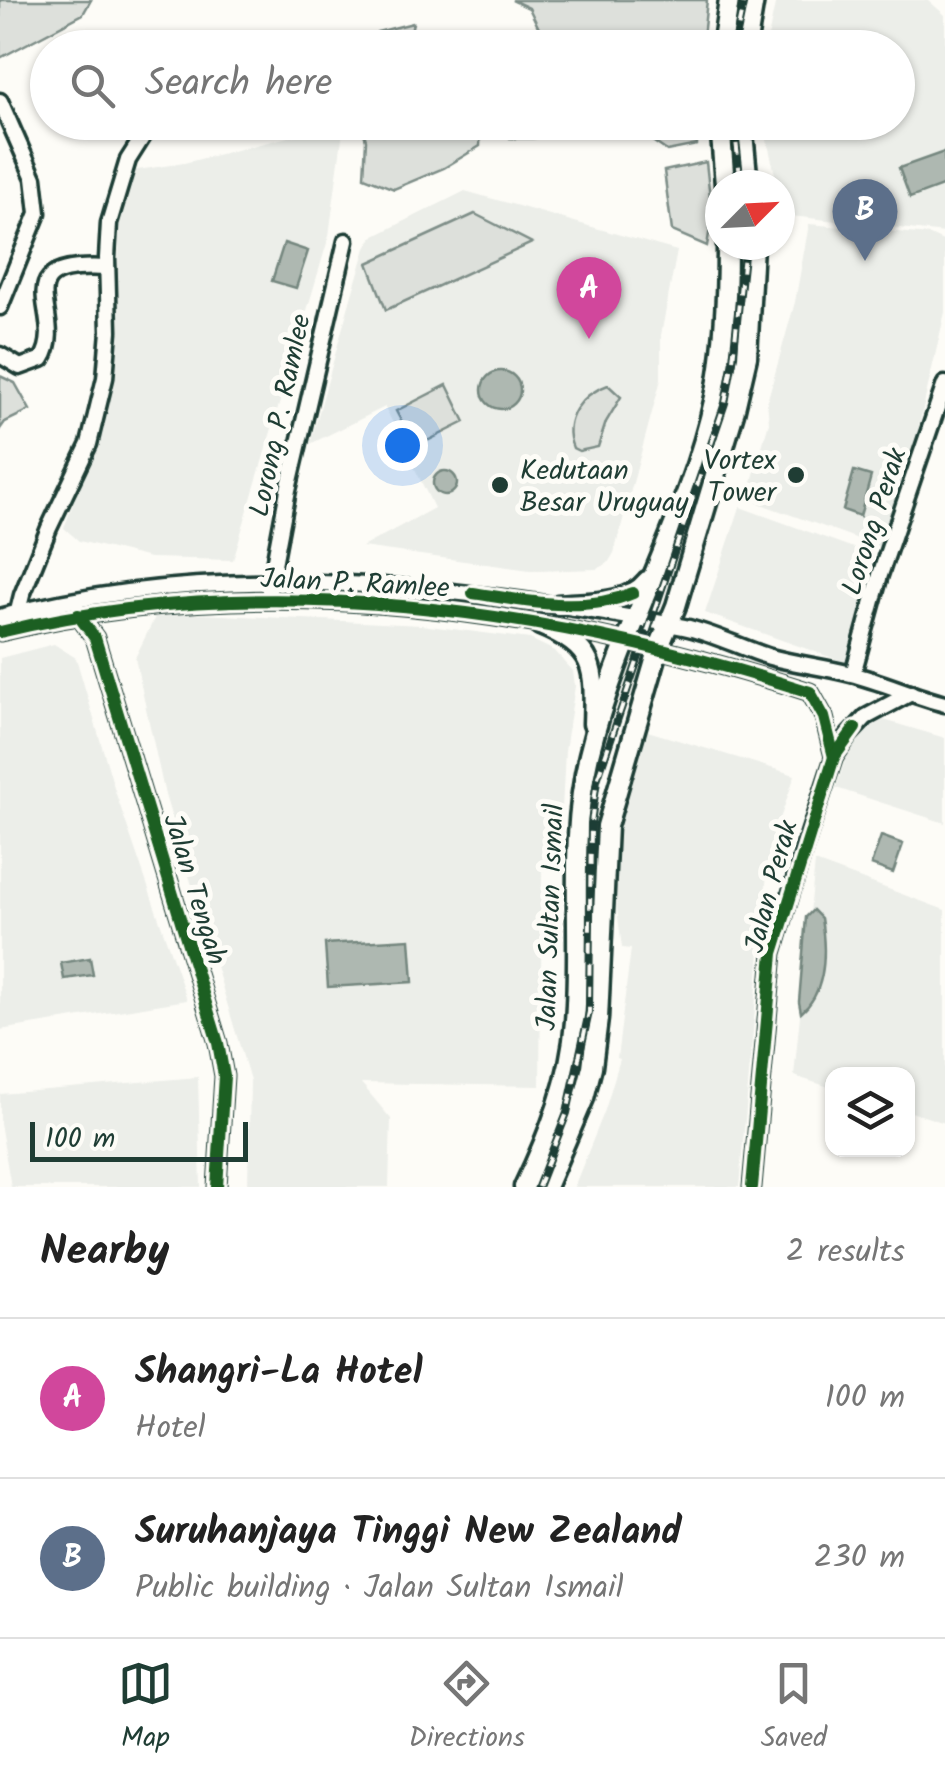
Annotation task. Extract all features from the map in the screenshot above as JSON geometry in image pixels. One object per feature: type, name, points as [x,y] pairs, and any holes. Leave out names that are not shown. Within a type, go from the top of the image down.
[{"type":"main road","points":[[725,30],[729,0]]},
{"type":"main road","points":[[749,30],[754,0]]},
{"type":"main road","points":[[721,140],[724,170]]},
{"type":"main road","points":[[744,140],[747,170]]},
{"type":"main road","name":"Jalan Sultan Ismail","points":[[524,1187],[561,1098],[573,1036],[576,856],[583,783],[593,739],[714,400],[727,260]]},
{"type":"main road","points":[[677,627],[678,602],[744,370],[752,260]]},
{"type":"main road","points":[[558,606],[624,597],[640,590],[656,569]]},
{"type":"main road","points":[[540,625],[578,644],[584,652],[594,684],[593,739]]},
{"type":"main road","name":"Jalan Sultan Ismail","points":[[546,1187],[584,1098],[592,1067],[608,826],[659,647],[677,627]]},
{"type":"street","points":[[0,101],[34,178],[38,212],[0,307]]},
{"type":"street","points":[[10,624],[49,528],[85,455],[99,408],[109,331],[110,223],[121,177],[139,140]]},
{"type":"street","name":"Lorong P. Ramlee","points":[[268,602],[300,432],[346,240]]},
{"type":"street","points":[[0,354],[20,367],[42,358],[50,336],[42,297],[46,284],[63,270],[107,268]]},
{"type":"street","name":"Lorong Perak","points":[[852,674],[880,575],[938,422],[945,384]]},
{"type":"street","points":[[338,584],[339,604]]},
{"type":"street","name":"Jalan P. Ramlee","points":[[10,624],[134,590],[338,584],[473,593],[677,627],[770,657],[852,674],[945,704]]},
{"type":"street","name":"Jalan P. Ramlee","points":[[0,617],[10,624],[186,602],[268,602],[457,612],[540,625],[659,647],[810,692],[824,717],[834,758]]},
{"type":"street","name":"Jalan Tengah","points":[[78,615],[95,638],[218,1043],[224,1076],[217,1187]]},
{"type":"street","name":"Jalan Perak","points":[[752,1187],[774,953],[834,758],[866,718],[911,693]]},
{"type":"shaded area","points":[[0,0],[91,0],[83,14],[53,30],[30,30],[30,42],[0,58]]},
{"type":"shaded area","points":[[512,0],[707,0],[704,30],[540,30],[529,8]]},
{"type":"shaded area","points":[[776,0],[928,0],[945,15],[945,233],[795,216],[795,170],[774,170],[767,140],[915,140],[915,30],[770,30]]},
{"type":"shaded area","points":[[413,23],[411,30],[385,30]]},
{"type":"shaded area","points":[[276,140],[342,140],[329,236],[233,560],[150,558],[79,541],[64,528],[97,440],[115,362],[120,215],[131,171],[184,163]]},
{"type":"shaded area","points":[[366,140],[480,140],[480,146],[444,168],[394,189],[364,177]]},
{"type":"shaded area","points":[[651,140],[697,140],[697,145],[667,151]]},
{"type":"shaded area","points":[[944,152],[945,185],[910,198],[899,168]]},
{"type":"shaded area","points":[[706,162],[705,245],[672,231],[664,171]]},
{"type":"shaded area","points":[[465,191],[677,251],[661,335],[661,379],[614,553],[608,563],[597,569],[537,571],[362,547],[434,508],[385,407],[310,444],[366,248],[373,237]]},
{"type":"shaded area","points":[[475,214],[532,243],[386,310],[368,263]]},
{"type":"shaded area","points":[[809,224],[930,235],[945,242],[945,312],[909,470],[883,548],[747,499],[769,422],[767,402],[795,302]]},
{"type":"shaded area","points":[[284,243],[308,251],[296,288],[272,281]]},
{"type":"shaded area","points":[[501,371],[515,376],[520,390],[515,404],[501,409],[487,404],[482,390],[487,376]]},
{"type":"shaded area","points":[[0,376],[15,383],[30,410],[5,422],[0,429]]},
{"type":"shaded area","points":[[447,385],[465,422],[415,447],[396,411]]},
{"type":"shaded area","points":[[608,385],[621,397],[606,422],[598,447],[579,451],[573,448],[570,437],[572,418],[582,401]]},
{"type":"shaded area","points":[[445,471],[454,474],[454,492],[445,495],[436,492],[433,483],[436,474]]},
{"type":"shaded area","points":[[854,471],[871,476],[860,516],[843,510]]},
{"type":"shaded area","points":[[740,507],[881,558],[847,663],[705,613]]},
{"type":"shaded area","points":[[183,613],[421,625],[530,639],[555,651],[573,671],[575,686],[565,751],[559,869],[542,871],[540,1086],[361,1083],[391,1119],[389,1187],[248,1187],[250,1080],[165,795],[135,658],[156,615]]},
{"type":"shaded area","points":[[54,644],[76,658],[116,794],[187,1000],[0,1030],[0,658]]},
{"type":"shaded area","points":[[884,720],[945,738],[945,823],[836,788],[853,736]]},
{"type":"shaded area","points":[[644,730],[795,775],[769,851],[739,1187],[574,1187],[605,1110],[620,1059],[617,1058],[631,949],[622,948],[612,870],[626,770]]},
{"type":"shaded area","points":[[881,836],[903,844],[893,873],[871,865]]},
{"type":"shaded area","points":[[815,862],[945,910],[945,1123],[915,1113],[915,1067],[825,1067],[825,1086],[794,1076]]},
{"type":"shaded area","points":[[813,910],[821,918],[823,969],[816,993],[801,1013],[806,917]]},
{"type":"shaded area","points":[[410,939],[413,982],[328,987],[325,944]]},
{"type":"shaded area","points":[[90,958],[93,975],[64,979],[61,963]]},
{"type":"shaded area","points":[[198,1077],[201,1187],[11,1187],[0,1123],[0,1094]]},
{"type":"railway","points":[[738,30],[744,0]]},
{"type":"railway","points":[[736,140],[739,170]]},
{"type":"railway","points":[[538,1187],[567,1113],[589,1012],[591,823],[597,780],[725,403],[743,260]]},
{"type":"cycle path","points":[[473,593],[574,604],[633,593]]},
{"type":"cycle path","points":[[0,632],[101,613],[202,602],[408,606],[510,619],[612,638],[810,692],[824,717],[834,757]]},
{"type":"cycle path","points":[[78,615],[95,638],[218,1043],[224,1076],[217,1187]]},
{"type":"cycle path","points":[[752,1187],[773,953],[834,757],[855,728]]},
{"type":"place","name":"Suruhanjaya Tinggi New Zealand","points":[[865,261]]},
{"type":"place","name":"Shangri-La Hotel","points":[[589,339]]},
{"type":"place","name":"Vortex Tower","points":[[796,475]]},
{"type":"place","name":"Kedutaan Besar Uruguay","points":[[500,485]]}]
